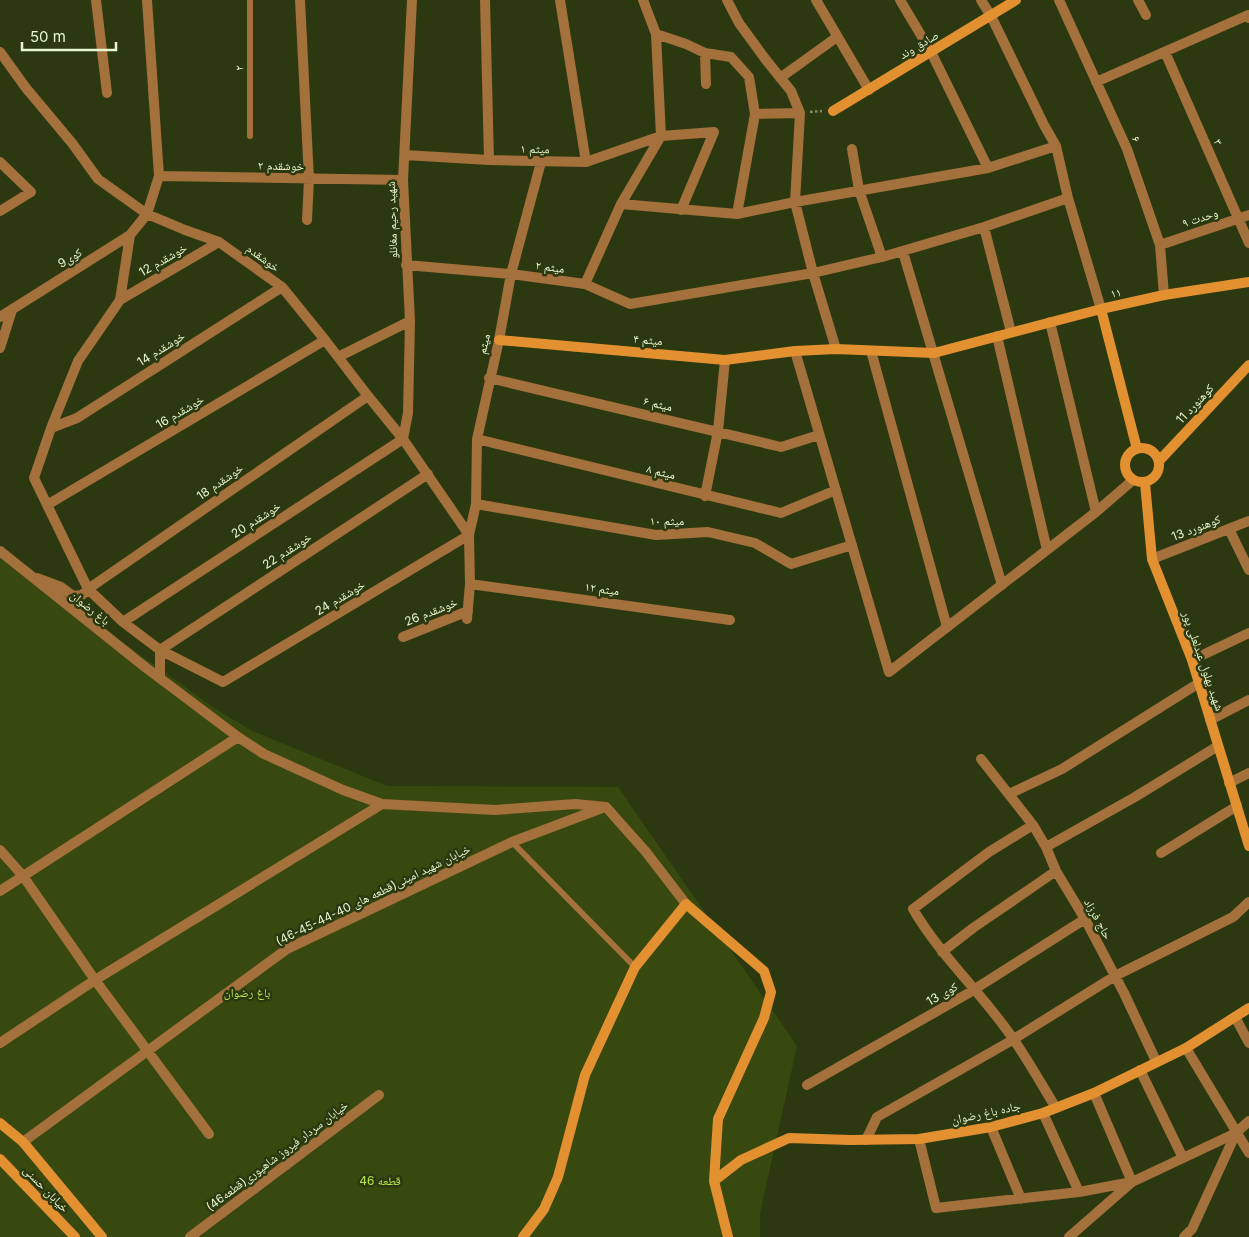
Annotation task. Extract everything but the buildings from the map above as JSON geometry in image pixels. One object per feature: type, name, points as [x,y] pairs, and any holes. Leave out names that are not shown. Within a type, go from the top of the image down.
[{"type":"street","points":[[96,0],[107,93]]},
{"type":"street","points":[[147,0],[159,176],[147,214]]},
{"type":"street","points":[[300,0],[309,179],[307,220]]},
{"type":"street","name":"شهید رحیم مغانلو","points":[[404,438],[408,413],[410,321],[403,180],[412,0]]},
{"type":"street","points":[[485,0],[489,160]]},
{"type":"street","points":[[560,0],[586,162]]},
{"type":"street","points":[[585,284],[621,204],[661,136],[656,34],[643,0]]},
{"type":"street","points":[[727,0],[739,23],[791,90],[800,113],[794,202],[836,349]]},
{"type":"street","points":[[816,0],[869,90]]},
{"type":"street","points":[[900,0],[931,52],[988,168]]},
{"type":"street","points":[[981,0],[1056,146],[1068,198],[1101,309]]},
{"type":"street","name":"صادق وند","points":[[833,110],[1016,0]]},
{"type":"street","name":"۶","points":[[1059,0],[1127,149],[1160,245],[1164,295]]},
{"type":"street","points":[[1138,0],[1146,15]]},
{"type":"street","points":[[1096,82],[1248,16]]},
{"type":"street","points":[[656,34],[704,52],[731,57],[749,77],[755,114],[737,214]]},
{"type":"street","points":[[780,78],[837,37]]},
{"type":"street","name":"خوشقدم","points":[[0,52],[98,179],[147,214],[219,242],[282,287],[368,396],[404,438],[469,534]]},
{"type":"street","points":[[704,52],[706,84]]},
{"type":"street","name":"۳","points":[[1165,52],[1249,243]]},
{"type":"street","points":[[755,114],[800,113]]},
{"type":"street","name":"۱ میثم","points":[[405,155],[489,160],[586,162],[661,136],[714,132],[681,210]]},
{"type":"street","points":[[621,204],[737,214],[859,190],[988,168],[1056,146]]},
{"type":"street","points":[[852,149],[859,190],[882,257]]},
{"type":"street","points":[[0,162],[31,192],[0,211]]},
{"type":"street","name":"میثم","points":[[467,615],[470,584],[469,534],[476,504],[477,440],[511,274],[541,162]]},
{"type":"street","name":"۲ خوشقدم","points":[[159,176],[403,180]]},
{"type":"street","name":"۲ میثم","points":[[406,265],[511,274],[585,284],[630,304],[813,273],[903,252],[1068,198]]},
{"type":"street","name":"کوی9","points":[[0,318],[130,235],[147,214]]},
{"type":"street","name":"۹ وحدت","points":[[1160,245],[1249,216]]},
{"type":"street","points":[[984,227],[1011,332]]},
{"type":"street","points":[[130,235],[120,300],[78,361],[51,428],[34,478],[88,589],[123,622],[160,650],[160,677]]},
{"type":"street","name":"خوشقدم 12","points":[[120,300],[219,242]]},
{"type":"street","points":[[903,252],[1002,585]]},
{"type":"street","name":"۱۱","points":[[1137,448],[1101,309],[1164,295],[1249,282]]},
{"type":"street","name":"خوشقدم 14","points":[[51,428],[77,418],[282,287]]},
{"type":"street","name":"۴ میثم","points":[[499,340],[725,360],[795,351],[836,349],[934,353],[1101,309]]},
{"type":"street","points":[[0,348],[12,310]]},
{"type":"street","points":[[338,357],[410,321]]},
{"type":"street","points":[[1050,322],[1096,512]]},
{"type":"street","points":[[996,336],[1047,550]]},
{"type":"street","name":"خوشقدم 16","points":[[47,505],[325,340]]},
{"type":"street","points":[[795,351],[889,672],[1096,512],[1132,480]]},
{"type":"street","points":[[871,351],[947,627]]},
{"type":"street","points":[[706,496],[718,431],[725,360]]},
{"type":"street","name":"کوهنورد 11","points":[[1159,461],[1249,365]]},
{"type":"street","name":"۶ میثم","points":[[489,378],[781,447],[819,435]]},
{"type":"street","name":"خوشقدم 18","points":[[88,589],[368,396]]},
{"type":"street","name":"خوشقدم 20","points":[[123,622],[404,438]]},
{"type":"street","name":"۸ میثم","points":[[477,440],[782,513],[836,490]]},
{"type":"street","points":[[1137,448],[1148,449],[1153,452],[1159,461],[1158,473],[1145,483],[1132,480],[1126,471],[1128,455],[1137,448]]},
{"type":"street","name":"خوشقدم 22","points":[[160,650],[428,474]]},
{"type":"street","name":"شهید بهلول عبدلعلی پور","points":[[1145,483],[1152,559],[1192,660],[1249,846]]},
{"type":"street","name":"۱۰ میثم","points":[[476,504],[656,535],[708,532],[755,543],[791,564],[852,545]]},
{"type":"street","name":"کوهنورد 13","points":[[1152,559],[1249,521]]},
{"type":"street","points":[[1229,529],[1249,570]]},
{"type":"street","name":"خوشقدم 24","points":[[160,650],[223,682],[469,534]]},
{"type":"street","name":"باغ رضوان","points":[[0,551],[238,737],[264,754],[343,790],[382,804],[496,810],[575,804],[606,807]]},
{"type":"street","points":[[27,574],[61,587],[73,596],[82,595],[88,589]]},
{"type":"street","name":"۱۲ میثم","points":[[470,584],[730,620]]},
{"type":"street","name":"خوشقدم 26","points":[[403,637],[467,615]]},
{"type":"street","points":[[1192,660],[1249,633]]},
{"type":"street","points":[[1009,794],[1062,769],[1199,683]]},
{"type":"street","points":[[1210,720],[1249,700]]},
{"type":"street","points":[[0,891],[238,737]]},
{"type":"street","points":[[1046,847],[1135,797],[1218,746]]},
{"type":"street","name":"حاج فرزاد","points":[[981,759],[1033,825],[1046,847],[1056,871],[1085,919],[1115,976],[1156,1061]]},
{"type":"street","points":[[1229,782],[1249,772]]},
{"type":"street","points":[[0,1043],[95,980],[382,804]]},
{"type":"street","points":[[1161,852],[1236,806]]},
{"type":"street","points":[[606,807],[646,852],[686,904],[764,971],[771,992],[764,1018],[718,1119],[714,1181],[728,1237]]},
{"type":"street","name":"خیابان شهید امینی(قطعه های 40-44-45-46)","points":[[23,1142],[287,949],[512,842],[606,807]]},
{"type":"street","points":[[1033,825],[989,852],[913,910],[942,952],[1014,1039],[1056,1108]]},
{"type":"street","points":[[0,850],[23,876],[146,1051],[209,1134]]},
{"type":"street","points":[[942,952],[973,928],[1056,871]]},
{"type":"street","points":[[866,1140],[877,1117],[1014,1039],[1115,976],[1233,917],[1249,902]]},
{"type":"street","points":[[523,1237],[544,1209],[558,1177],[585,1075],[635,967],[686,904]]},
{"type":"street","name":"کوی 13","points":[[807,1086],[974,990],[1085,919]]},
{"type":"street","name":"جاده باغ رضوان","points":[[714,1181],[741,1160],[789,1138],[919,1139],[991,1127],[1043,1114],[1094,1093],[1156,1061],[1186,1048],[1249,1008]]},
{"type":"street","points":[[1234,1017],[1249,1043]]},
{"type":"street","points":[[1186,1048],[1249,1153]]},
{"type":"street","points":[[1140,1070],[1184,1158]]},
{"type":"street","points":[[1094,1093],[1132,1182]]},
{"type":"street","name":"خیابان سردار فیروز شاهپوری(قطعه46)","points":[[190,1237],[379,1095]]},
{"type":"street","points":[[1043,1114],[1079,1192]]},
{"type":"street","points":[[919,1139],[936,1208],[1079,1192],[1132,1182],[1236,1133],[1249,1121]]},
{"type":"street","points":[[0,1123],[23,1142],[102,1237]]},
{"type":"street","points":[[991,1127],[1021,1199]]},
{"type":"street","points":[[1184,1237],[1194,1233],[1236,1133]]},
{"type":"street","name":"خیابان حسنی","points":[[0,1159],[75,1237]]},
{"type":"street","points":[[1069,1237],[1132,1182]]},
{"type":"lane","name":"۲","points":[[250,0],[250,136]]},
{"type":"lane","points":[[512,842],[635,967]]},
{"type":"path","points":[[800,113],[833,110]]},
{"type":"green space","name":"باغ رضوان","points":[[0,554],[214,708],[252,731],[387,786],[618,787],[797,1046],[760,1213],[760,1237],[0,1237]]},
{"type":"park label","name":"قطعه 46","points":[[380,1181]]}]
